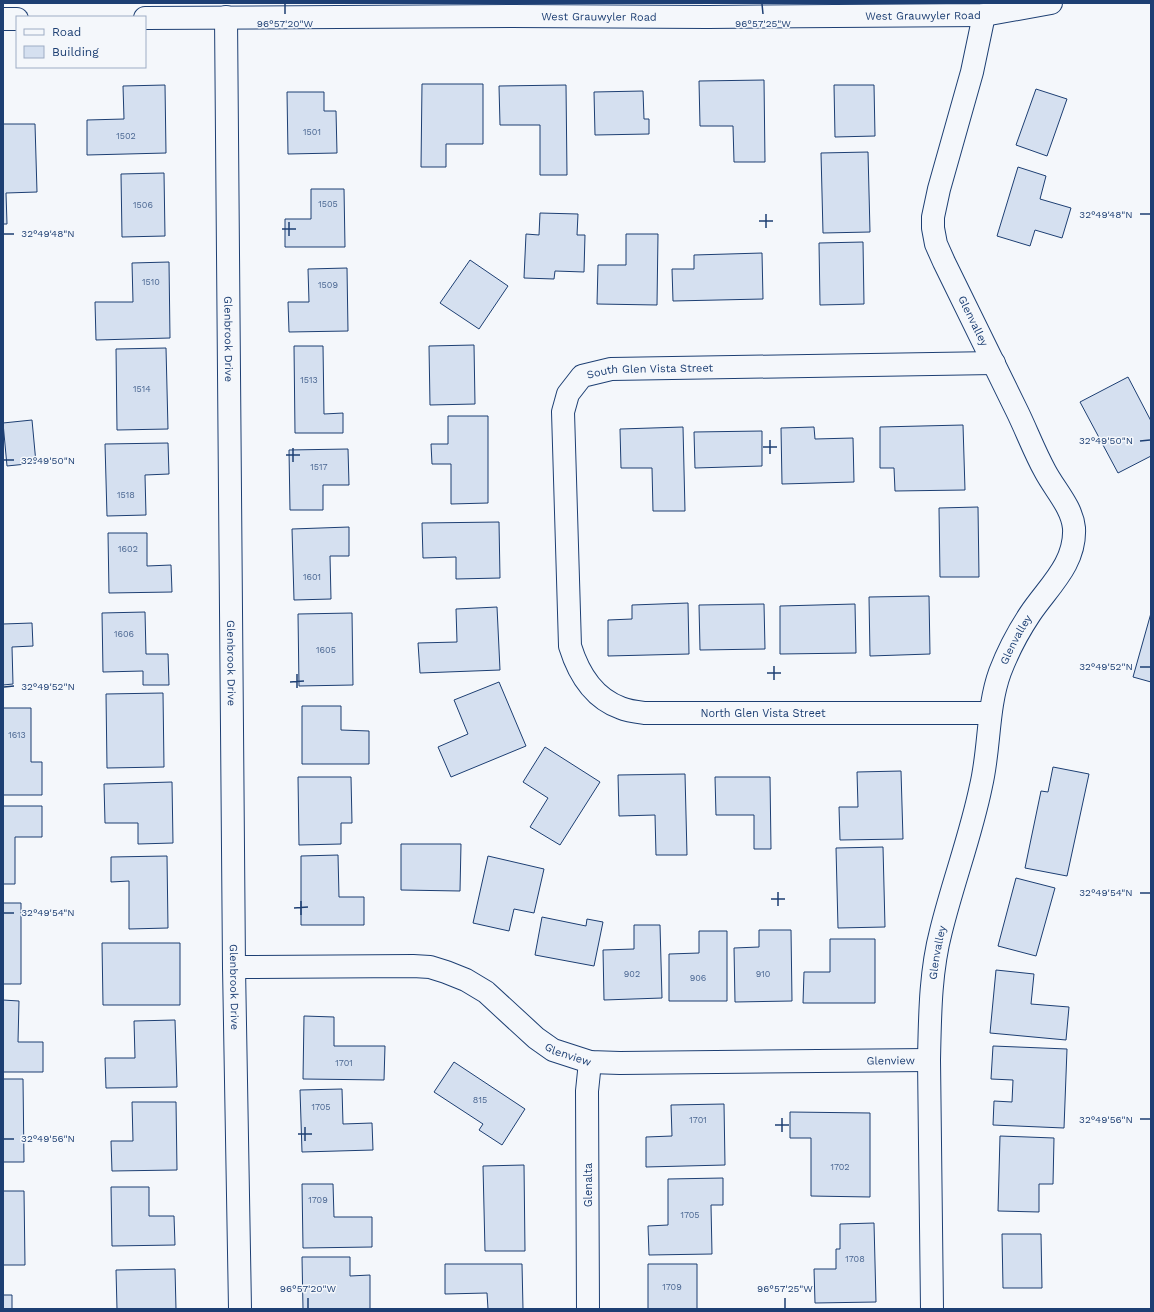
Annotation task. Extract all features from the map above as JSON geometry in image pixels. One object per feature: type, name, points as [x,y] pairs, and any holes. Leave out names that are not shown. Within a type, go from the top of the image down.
[{"type":"street","name":"West Grauwyler Road","points":[[146,18],[184,10],[226,17],[510,10],[708,18],[984,15],[1051,3]]},
{"type":"street","name":"Glenvalley","points":[[932,1309],[929,1060],[930,1016],[936,954],[941,931],[972,826],[982,784],[990,713],[1000,673],[1013,641],[1030,614],[1064,568],[1070,558],[1074,544],[1074,527],[1071,513],[1045,471],[944,262],[936,244],[933,228],[933,217],[939,189],[972,72],[984,15]]},
{"type":"street","name":"Glenbrook Drive","points":[[226,17],[234,968],[240,1309]]},
{"type":"street","points":[[3,20],[16,19]]},
{"type":"street","name":"South Glen Vista Street","points":[[570,646],[563,412],[568,394],[582,376],[611,368],[994,363]]},
{"type":"street","name":"North Glen Vista Street","points":[[570,646],[577,665],[590,688],[620,708],[645,713],[990,713]]},
{"type":"street","name":"Glenview","points":[[234,968],[430,967],[466,980],[486,992],[536,1038],[553,1050],[590,1062],[929,1060]]},
{"type":"street","name":"Glenalta","points":[[588,1309],[587,1091],[590,1062]]},
{"type":"building","points":[[764,80],[765,162],[734,162],[733,126],[700,126],[699,81]]},
{"type":"building","points":[[422,84],[483,84],[483,144],[446,144],[446,167],[421,167]]},
{"type":"building","points":[[165,85],[166,153],[87,155],[87,120],[124,119],[123,86]]},
{"type":"building","points":[[566,85],[567,175],[540,175],[540,125],[500,125],[499,86]]},
{"type":"building","points":[[834,85],[874,85],[875,136],[835,137]]},
{"type":"building","points":[[1036,89],[1067,99],[1047,156],[1016,145]]},
{"type":"building","points":[[643,91],[644,119],[649,119],[649,134],[595,135],[594,92]]},
{"type":"building","points":[[287,92],[324,92],[324,111],[336,111],[337,153],[288,154]]},
{"type":"building","points":[[3,124],[35,124],[37,192],[6,193],[7,224],[3,224]]},
{"type":"building","points":[[868,152],[870,232],[823,233],[821,153]]},
{"type":"building","points":[[1018,167],[1046,176],[1040,199],[1071,208],[1062,238],[1035,230],[1030,246],[997,236]]},
{"type":"building","points":[[164,173],[165,236],[122,237],[121,174]]},
{"type":"building","points":[[311,189],[344,189],[345,247],[285,247],[285,219],[311,219]]},
{"type":"building","points":[[540,213],[578,214],[577,235],[585,235],[584,272],[555,271],[554,279],[524,278],[526,234],[539,235]]},
{"type":"building","points":[[626,234],[658,234],[657,305],[597,304],[598,265],[626,265]]},
{"type":"building","points":[[863,242],[864,304],[820,305],[819,243]]},
{"type":"building","points":[[762,253],[763,299],[673,301],[672,269],[694,269],[694,255]]},
{"type":"building","points":[[470,260],[508,286],[479,329],[440,303]]},
{"type":"building","points":[[169,262],[170,338],[96,340],[95,302],[133,302],[132,263]]},
{"type":"building","points":[[347,268],[348,331],[289,332],[288,302],[309,302],[308,269]]},
{"type":"building","points":[[474,345],[475,404],[430,405],[429,346]]},
{"type":"building","points":[[294,346],[323,346],[324,414],[343,413],[343,433],[295,433]]},
{"type":"building","points":[[166,348],[168,429],[117,430],[116,349]]},
{"type":"building","points":[[1128,377],[1151,421],[1151,456],[1118,473],[1080,402]]},
{"type":"building","points":[[448,416],[488,416],[488,503],[451,504],[451,464],[432,464],[431,444],[448,444]]},
{"type":"building","points":[[32,420],[36,463],[7,466],[3,423]]},
{"type":"building","points":[[963,425],[965,490],[895,491],[894,468],[880,468],[880,427]]},
{"type":"building","points":[[683,427],[685,511],[653,511],[652,468],[621,468],[620,429]]},
{"type":"building","points":[[814,427],[815,439],[853,438],[854,482],[782,484],[781,428]]},
{"type":"building","points":[[762,431],[762,466],[695,468],[694,432]]},
{"type":"building","points":[[168,443],[169,474],[145,475],[146,515],[107,516],[105,444]]},
{"type":"building","points":[[348,449],[349,485],[323,485],[323,510],[290,510],[289,450]]},
{"type":"building","points":[[978,507],[979,577],[940,577],[939,508]]},
{"type":"building","points":[[499,522],[500,578],[456,579],[456,557],[423,558],[422,523]]},
{"type":"building","points":[[349,527],[349,556],[330,556],[331,599],[294,600],[292,529]]},
{"type":"building","points":[[108,533],[147,533],[147,566],[171,565],[172,592],[109,593]]},
{"type":"building","points":[[929,596],[930,654],[870,656],[869,597]]},
{"type":"building","points":[[688,603],[689,654],[608,656],[608,620],[632,619],[632,605]]},
{"type":"building","points":[[764,604],[765,649],[700,650],[699,605]]},
{"type":"building","points":[[855,604],[856,653],[780,654],[780,606]]},
{"type":"building","points":[[497,607],[500,670],[420,673],[418,643],[457,642],[456,609]]},
{"type":"building","points":[[145,612],[146,654],[168,654],[169,685],[143,685],[143,671],[103,672],[102,613]]},
{"type":"building","points":[[352,613],[353,685],[299,686],[298,614]]},
{"type":"building","points":[[1151,613],[1151,682],[1133,677]]},
{"type":"building","points":[[32,623],[33,646],[12,647],[13,684],[3,685],[3,624]]},
{"type":"building","points":[[499,682],[526,746],[451,777],[438,747],[468,734],[454,700]]},
{"type":"building","points":[[163,693],[164,767],[107,768],[106,694]]},
{"type":"building","points":[[302,706],[341,706],[341,730],[369,731],[369,764],[302,764]]},
{"type":"building","points":[[3,708],[31,708],[31,762],[42,762],[42,795],[3,795]]},
{"type":"building","points":[[545,747],[600,782],[560,845],[530,827],[548,798],[523,782]]},
{"type":"building","points":[[1053,767],[1089,774],[1067,876],[1025,868],[1041,791],[1048,792]]},
{"type":"building","points":[[901,771],[903,839],[840,840],[839,807],[858,807],[857,772]]},
{"type":"building","points":[[685,774],[687,855],[656,855],[655,815],[619,816],[618,775]]},
{"type":"building","points":[[298,777],[351,777],[352,823],[341,823],[341,844],[299,845]]},
{"type":"building","points":[[715,777],[770,777],[771,849],[754,849],[754,815],[716,815]]},
{"type":"building","points":[[172,782],[173,843],[138,844],[138,823],[105,823],[104,784]]},
{"type":"building","points":[[3,806],[42,806],[42,837],[15,837],[15,884],[3,884]]},
{"type":"building","points":[[401,844],[461,844],[460,891],[401,890]]},
{"type":"building","points":[[883,847],[885,927],[838,928],[836,848]]},
{"type":"building","points":[[338,855],[339,897],[364,897],[364,925],[301,925],[301,856]]},
{"type":"building","points":[[167,856],[168,928],[129,929],[129,881],[111,882],[111,857]]},
{"type":"building","points":[[488,856],[544,869],[534,913],[514,909],[509,931],[473,923]]},
{"type":"building","points":[[1016,878],[1055,888],[1036,956],[998,946]]},
{"type":"building","points":[[3,903],[21,903],[21,984],[3,984]]},
{"type":"building","points":[[542,917],[586,926],[587,919],[603,922],[594,966],[535,955]]},
{"type":"building","points":[[634,925],[660,925],[662,998],[604,1000],[603,950],[634,949]]},
{"type":"building","points":[[759,930],[791,930],[792,1001],[735,1002],[734,948],[759,947]]},
{"type":"building","points":[[699,931],[727,931],[727,1001],[669,1001],[669,954],[699,953]]},
{"type":"building","points":[[830,939],[875,939],[875,1003],[803,1003],[804,972],[830,972]]},
{"type":"building","points":[[102,943],[180,943],[180,1005],[103,1005]]},
{"type":"building","points":[[996,970],[1034,974],[1031,1004],[1069,1007],[1066,1040],[990,1033]]},
{"type":"building","points":[[3,1000],[19,1001],[18,1042],[43,1042],[43,1072],[3,1072]]},
{"type":"building","points":[[304,1016],[334,1017],[334,1046],[385,1046],[384,1080],[303,1079]]},
{"type":"building","points":[[175,1020],[177,1087],[106,1088],[105,1058],[135,1058],[134,1021]]},
{"type":"building","points":[[993,1046],[1067,1049],[1064,1128],[993,1125],[994,1101],[1012,1102],[1013,1080],[991,1079]]},
{"type":"building","points":[[454,1062],[525,1109],[502,1145],[479,1130],[483,1124],[434,1092]]},
{"type":"building","points":[[3,1079],[23,1079],[24,1162],[3,1162]]},
{"type":"building","points":[[342,1089],[343,1124],[372,1123],[373,1150],[302,1152],[300,1090]]},
{"type":"building","points":[[132,1102],[176,1102],[177,1170],[112,1171],[111,1141],[133,1141]]},
{"type":"building","points":[[724,1104],[725,1165],[646,1167],[646,1137],[672,1136],[671,1105]]},
{"type":"building","points":[[790,1112],[870,1113],[870,1197],[811,1196],[811,1138],[790,1138]]},
{"type":"building","points":[[1000,1136],[1054,1138],[1053,1184],[1039,1184],[1039,1212],[998,1211]]},
{"type":"building","points":[[524,1165],[525,1251],[485,1251],[483,1166]]},
{"type":"building","points":[[723,1178],[723,1205],[711,1205],[712,1254],[649,1255],[648,1226],[668,1225],[668,1179]]},
{"type":"building","points":[[302,1184],[333,1184],[334,1217],[372,1217],[372,1247],[303,1248]]},
{"type":"building","points":[[111,1187],[149,1187],[149,1216],[174,1216],[175,1245],[112,1246]]},
{"type":"building","points":[[3,1191],[24,1191],[25,1265],[3,1265]]},
{"type":"building","points":[[874,1223],[876,1302],[815,1303],[814,1269],[836,1269],[836,1249],[840,1249],[840,1224]]},
{"type":"building","points":[[1002,1234],[1041,1234],[1042,1288],[1003,1288]]},
{"type":"building","points":[[302,1257],[350,1257],[350,1276],[370,1275],[370,1309],[303,1309]]},
{"type":"building","points":[[445,1264],[522,1264],[523,1309],[488,1309],[487,1293],[445,1294]]},
{"type":"building","points":[[648,1264],[697,1264],[697,1309],[648,1309]]},
{"type":"building","points":[[175,1269],[176,1309],[117,1309],[116,1270]]},
{"type":"building","points":[[3,1295],[12,1295],[12,1309],[3,1309]]}]
